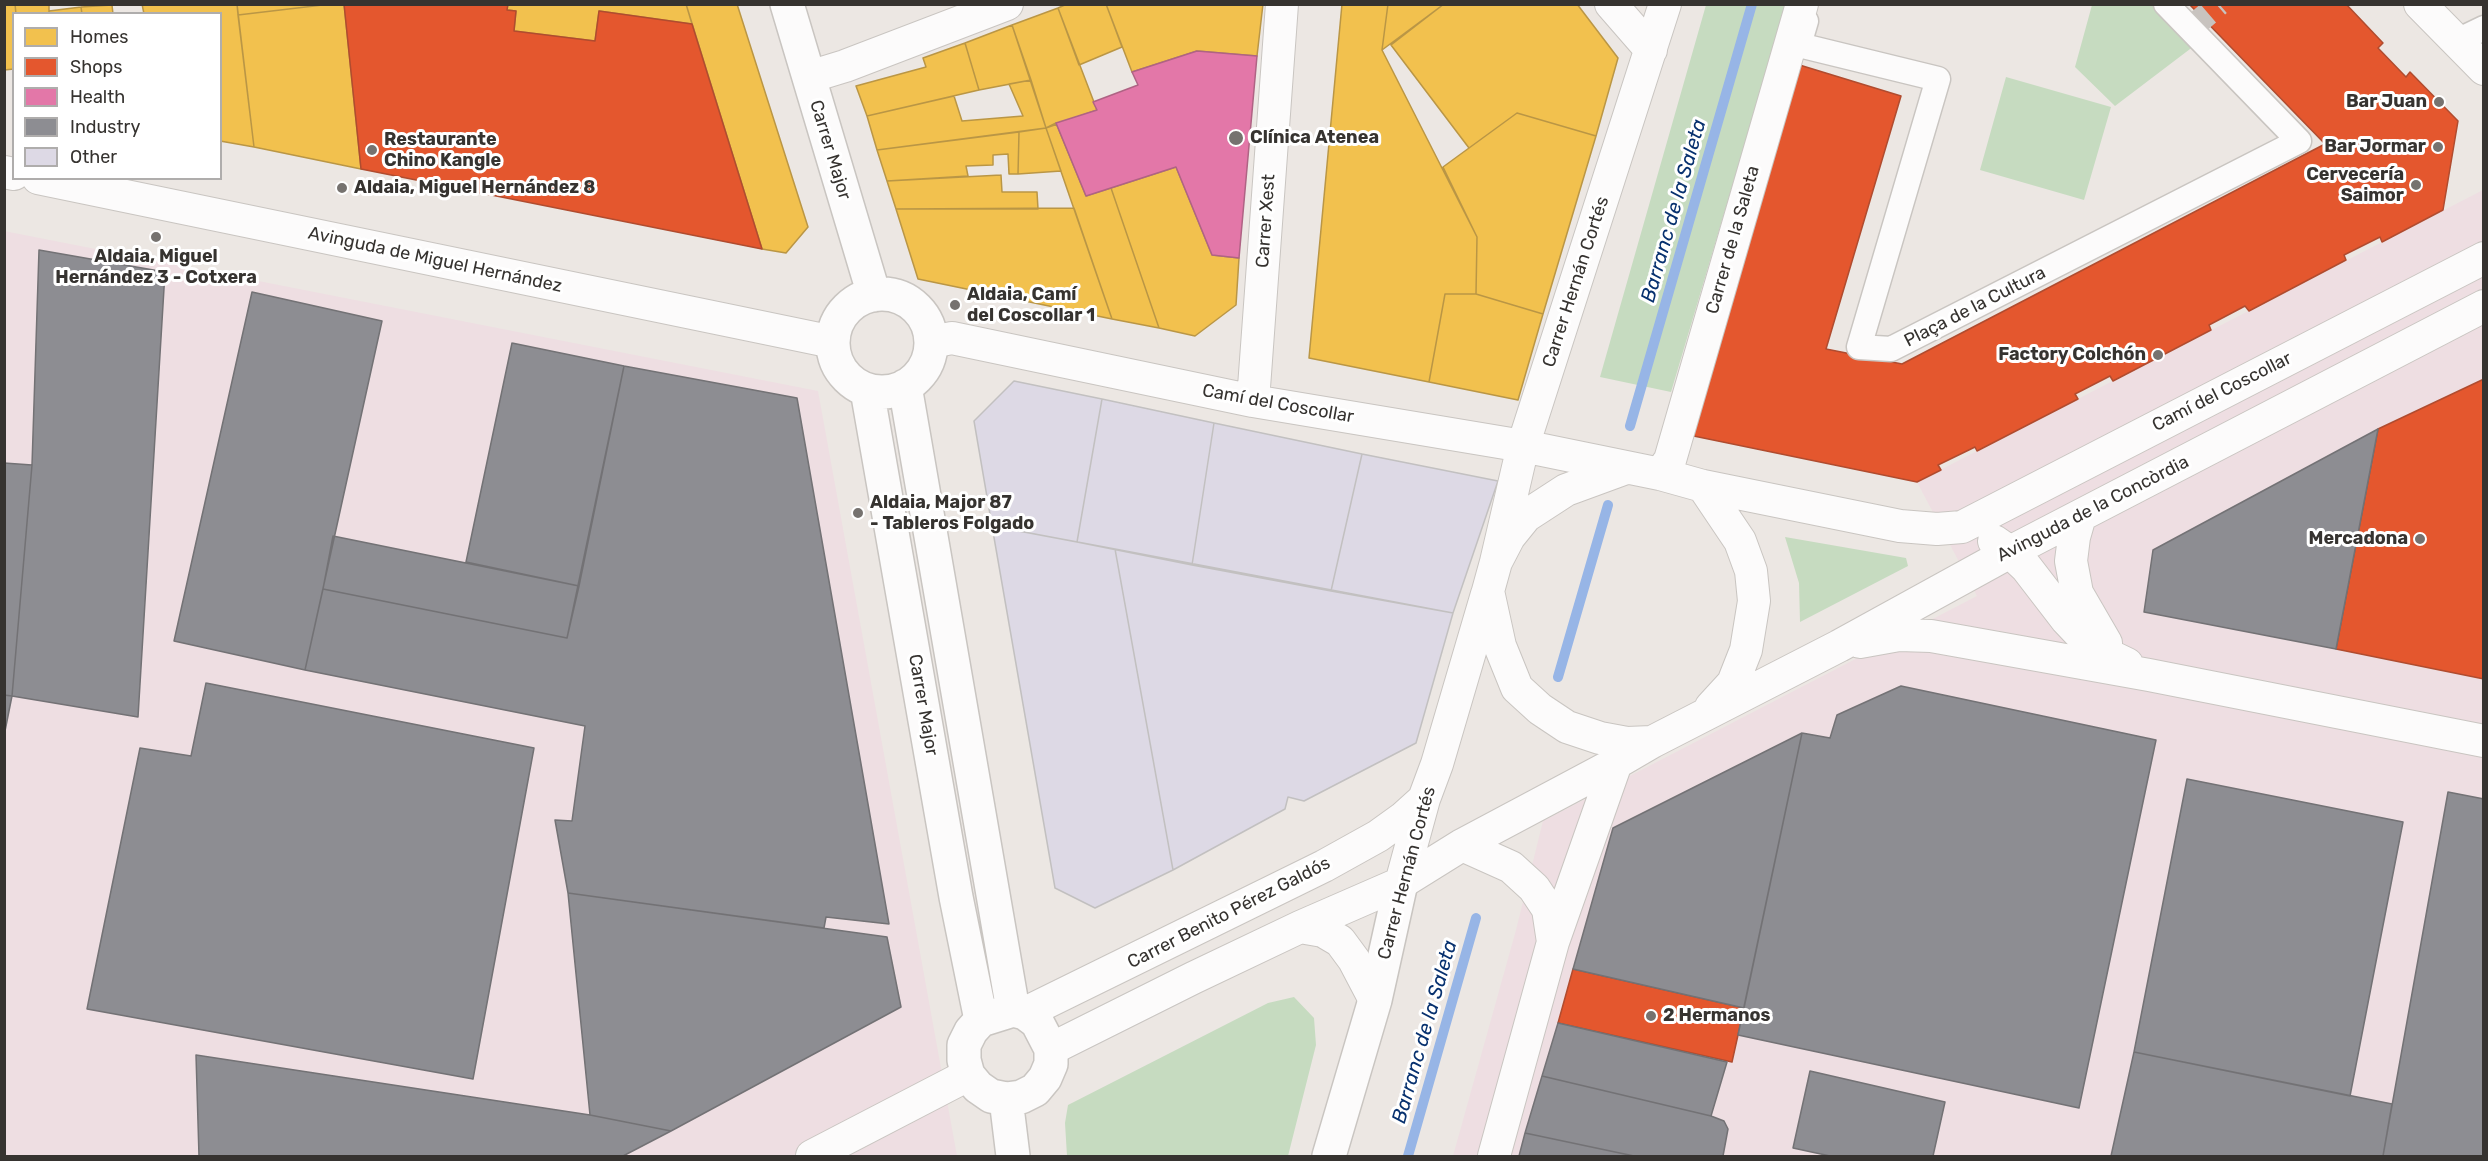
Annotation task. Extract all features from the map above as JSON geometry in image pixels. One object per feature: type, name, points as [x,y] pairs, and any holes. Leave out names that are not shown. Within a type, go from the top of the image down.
[{"type":"street","name":"Carrer Major","points":[[787,4],[874,295]]},
{"type":"street","points":[[809,77],[845,66],[1007,4]]},
{"type":"street","name":"Carrer Xest","points":[[1253,401],[1282,4]]},
{"type":"street","points":[[1611,4],[1651,50]]},
{"type":"street","name":"Carrer Hernán Cortés","points":[[1329,1156],[1374,1000],[1401,883],[1424,799],[1437,764],[1492,576],[1523,446],[1665,4]]},
{"type":"street","name":"Carrer de la Saleta","points":[[1660,474],[1670,460],[1802,4]]},
{"type":"street","name":"Plaça de la Cultura","points":[[1812,4],[1799,45],[1938,79],[1859,347],[1891,350],[2299,141],[2166,4]]},
{"type":"street","points":[[2420,4],[2470,34],[2484,69]]},
{"type":"street","name":"Avinguda de Miguel Hernández","points":[[48,180],[833,342]]},
{"type":"street","name":"Camí del Coscollar","points":[[931,342],[952,338],[1253,401],[1523,446],[1900,526],[1937,529],[1962,527],[2484,258]]},
{"type":"street","points":[[874,295],[890,295],[906,300],[920,311],[928,326],[931,342],[929,357],[922,371],[911,383],[897,390],[867,390],[853,382],[842,371],[835,357],[833,342],[836,326],[845,311],[858,300],[874,295]]},
{"type":"street","name":"Avinguda de la Concòrdia","points":[[1705,714],[1839,646],[2010,552],[2484,306]]},
{"type":"street","name":"Carrer Major","points":[[905,386],[1019,1011]]},
{"type":"street","name":"Carrer Major","points":[[867,390],[956,897],[981,1020]]},
{"type":"street","points":[[1626,468],[1566,490],[1526,516],[1509,537],[1492,576],[1500,646],[1517,688],[1540,709],[1567,727],[1599,738],[1627,743],[1652,742]]},
{"type":"street","points":[[1051,1049],[1299,927],[1401,883],[1462,845],[1705,714],[1732,683],[1746,650],[1754,601],[1751,571],[1740,541],[1703,486]]},
{"type":"street","points":[[2080,516],[2071,561],[2077,593],[2098,632],[2120,660]]},
{"type":"street","name":"Camí del Coscollar","points":[[1962,527],[1983,535],[2010,552],[2026,567],[2066,619],[2083,637],[2102,652],[2149,675]]},
{"type":"street","name":"Camí del Coscollar","points":[[1839,646],[1899,636],[1931,636],[2149,675],[2484,741]]},
{"type":"street","points":[[1494,1156],[1553,942],[1616,763]]},
{"type":"street","name":"Carrer Benito Pérez Galdós","points":[[1019,1011],[1324,866],[1378,836],[1424,799]]},
{"type":"street","points":[[1462,845],[1511,867],[1534,888],[1548,909],[1553,942]]},
{"type":"street","points":[[1299,927],[1323,932],[1340,941],[1354,960],[1374,1000]]},
{"type":"street","points":[[1019,1011],[1037,1022],[1051,1049],[1051,1064],[1045,1078],[1035,1090],[1021,1097],[1006,1099],[984,1091],[968,1075],[964,1060],[964,1045],[970,1031],[981,1020],[1019,1011]]},
{"type":"street","points":[[812,1156],[968,1075]]},
{"type":"street","points":[[1006,1099],[1012,1156]]},
{"type":"shaded area","points":[[2483,190],[2483,1156],[1453,1156],[1516,930],[1543,821],[1977,596],[1917,482]]},
{"type":"shaded area","points":[[4,231],[818,391],[957,1156],[5,1156]]},
{"type":"green space","points":[[1706,5],[1786,5],[1671,392],[1600,377]]},
{"type":"green space","points":[[2092,5],[2155,5],[2194,46],[2115,106],[2075,67]]},
{"type":"green space","points":[[2006,77],[2111,107],[2084,200],[1980,170]]},
{"type":"green space","points":[[1785,537],[1906,558],[1908,566],[1800,622],[1799,583]]},
{"type":"green space","points":[[1294,997],[1314,1018],[1316,1045],[1288,1156],[1067,1156],[1065,1123],[1068,1105],[1268,1003]]},
{"type":"building: Homes","points":[[4,4],[15,4],[16,12],[12,12],[12,69],[4,70]]},
{"type":"building: Homes","points":[[15,4],[49,4],[49,12],[16,12]]},
{"type":"building: Homes","points":[[142,4],[237,4],[254,147],[222,141],[222,12],[144,12]]},
{"type":"building: Homes","points":[[237,4],[331,4],[238,15]]},
{"type":"building: Homes","points":[[344,4],[361,169],[254,147],[238,15]]},
{"type":"building: Homes","points":[[508,4],[686,4],[692,24],[599,11],[595,41],[514,31],[516,11],[507,10]]},
{"type":"building: Homes","points":[[686,4],[737,4],[808,227],[786,253],[762,249]]},
{"type":"building: Homes","points":[[1067,4],[1106,4],[1122,47],[1079,65],[1058,8]]},
{"type":"building: Homes","points":[[1106,4],[1263,4],[1257,56],[1197,51],[1132,72]]},
{"type":"building: Homes","points":[[1342,4],[1388,4],[1382,50],[1477,237],[1476,294],[1445,294],[1429,382],[1309,358]]},
{"type":"building: Homes","points":[[1388,4],[1444,4],[1382,50]]},
{"type":"building: Homes","points":[[1444,4],[1577,4],[1618,58],[1596,136],[1517,113],[1469,148],[1391,45]]},
{"type":"building: Homes","points":[[112,5],[113,12],[82,12],[81,7]]},
{"type":"building: Homes","points":[[81,7],[82,12],[49,12]]},
{"type":"building: Homes","points":[[1058,8],[1097,110],[1046,128],[1012,25]]},
{"type":"building: Homes","points":[[1012,25],[1031,80],[979,90],[965,43]]},
{"type":"building: Homes","points":[[965,43],[979,90],[867,116],[856,86],[926,67],[923,58]]},
{"type":"building: Homes","points":[[1031,80],[1046,128],[877,150],[867,116],[954,96],[962,121],[1023,116],[1009,84]]},
{"type":"building: Homes","points":[[1517,113],[1596,136],[1543,314],[1476,294],[1477,237],[1443,167]]},
{"type":"building: Homes","points":[[1056,123],[1086,196],[1111,188],[1159,328],[1112,319],[1046,128]]},
{"type":"building: Homes","points":[[1046,128],[1061,171],[1018,174],[1019,132]]},
{"type":"building: Homes","points":[[1019,132],[1018,174],[1009,174],[1008,154],[993,155],[993,165],[966,166],[968,176],[887,181],[877,150]]},
{"type":"building: Homes","points":[[1176,167],[1212,255],[1239,258],[1236,305],[1195,336],[1159,328],[1111,188]]},
{"type":"building: Homes","points":[[1001,175],[1002,192],[1037,192],[1038,209],[896,209],[887,181]]},
{"type":"building: Homes","points":[[1074,208],[1112,319],[918,279],[896,209]]},
{"type":"building: Homes","points":[[1445,294],[1476,294],[1543,314],[1518,400],[1429,382]]},
{"type":"building: Shops","points":[[344,4],[508,4],[507,10],[516,11],[514,31],[595,41],[599,11],[692,24],[762,249],[361,169]]},
{"type":"building: Shops","points":[[2189,4],[2346,4],[2383,43],[2378,48],[2406,77],[2410,72],[2458,121],[2443,210],[2382,242],[2380,237],[2344,255],[2346,260],[2249,311],[2245,306],[2209,325],[2211,330],[2113,381],[2110,376],[2075,394],[2078,399],[1977,451],[1975,447],[1938,465],[1941,470],[1917,482],[1684,434],[1793,63],[1901,96],[1826,349],[1902,364],[2325,144]]},
{"type":"building: Shops","name":"Mercadona","points":[[2484,379],[2484,679],[2336,649],[2378,429]]},
{"type":"building: Shops","name":"2 Hermanos","points":[[1573,969],[1744,1008],[1732,1062],[1558,1023]]},
{"type":"building: Health","points":[[1197,51],[1257,56],[1239,258],[1212,255],[1176,167],[1086,196],[1056,123],[1097,110],[1093,102],[1138,85],[1132,72]]},
{"type":"building: Industry","points":[[39,250],[165,272],[138,717],[12,696],[32,465]]},
{"type":"building: Industry","points":[[252,292],[382,321],[305,670],[174,641]]},
{"type":"building: Industry","points":[[512,343],[624,366],[579,586],[466,562]]},
{"type":"building: Industry","points":[[624,366],[797,398],[889,924],[826,917],[824,928],[568,893],[555,820],[572,821],[585,726],[305,670],[323,589],[567,638]]},
{"type":"building: Industry","points":[[2378,429],[2336,649],[2144,612],[2153,550]]},
{"type":"building: Industry","points":[[4,463],[32,465],[12,696],[4,695]]},
{"type":"building: Industry","points":[[333,536],[579,586],[567,638],[323,589]]},
{"type":"building: Industry","points":[[206,683],[534,748],[473,1079],[87,1009],[140,748],[191,756]]},
{"type":"building: Industry","points":[[1901,686],[2156,740],[2079,1108],[1738,1035],[1802,733],[1830,738],[1837,715]]},
{"type":"building: Industry","points":[[4,695],[12,696],[4,736]]},
{"type":"building: Industry","points":[[1802,733],[1744,1008],[1573,969],[1613,828]]},
{"type":"building: Industry","points":[[2187,779],[2403,822],[2350,1096],[2134,1052]]},
{"type":"building: Industry","points":[[2448,792],[2484,799],[2484,1156],[2383,1156]]},
{"type":"building: Industry","points":[[568,893],[887,937],[901,1007],[671,1131],[590,1115]]},
{"type":"building: Industry","points":[[1558,1023],[1727,1062],[1711,1116],[1542,1076]]},
{"type":"building: Industry","points":[[2134,1052],[2392,1104],[2383,1156],[2111,1156]]},
{"type":"building: Industry","points":[[196,1055],[590,1115],[671,1131],[623,1156],[199,1156]]},
{"type":"building: Industry","points":[[1810,1071],[1945,1102],[1933,1156],[1830,1156],[1793,1148]]},
{"type":"building: Industry","points":[[1542,1076],[1724,1121],[1728,1129],[1723,1156],[1634,1156],[1525,1133]]},
{"type":"building: Industry","points":[[1525,1133],[1634,1156],[1519,1156]]},
{"type":"building: Other","points":[[1014,381],[1102,399],[1077,542],[992,526],[974,421]]},
{"type":"building: Other","points":[[1102,399],[1214,423],[1192,565],[1077,542]]},
{"type":"building: Other","points":[[1214,423],[1362,454],[1331,591],[1192,565]]},
{"type":"building: Other","points":[[1362,454],[1498,481],[1453,613],[1331,591]]},
{"type":"building: Other","points":[[992,526],[1115,549],[1173,870],[1095,908],[1055,888]]},
{"type":"building: Other","points":[[1115,549],[1453,613],[1416,743],[1304,801],[1288,797],[1285,809],[1173,870]]},
{"type":"waterway","name":"Barranc de la Saleta","points":[[1630,426],[1752,4]]},
{"type":"waterway","name":"Barranc de la Saleta","points":[[1558,677],[1608,505]]},
{"type":"waterway","name":"Barranc de la Saleta","points":[[1408,1156],[1476,918]]},
{"type":"tunnel","points":[[2190,29],[2219,4]]},
{"type":"place","name":"Bar Juan","points":[[2439,102]]},
{"type":"place","name":"Clínica Atenea","points":[[1236,138]]},
{"type":"place","name":"Bar Jormar","points":[[2438,147]]},
{"type":"place","name":"Restaurante Chino Kangle","points":[[372,150]]},
{"type":"place","name":"Cervecería Saimor","points":[[2416,185]]},
{"type":"place","name":"Aldaia, Miguel Hernández 8","points":[[342,188]]},
{"type":"place","name":"Aldaia, Miguel Hernández 3 - Cotxera","points":[[156,237]]},
{"type":"place","name":"Aldaia, Camí del Coscollar 1","points":[[955,305]]},
{"type":"place","name":"Factory Colchón","points":[[2158,355]]},
{"type":"place","name":"Aldaia, Major 87 - Tableros Folgado","points":[[858,513]]},
{"type":"place","name":"Mercadona","points":[[2420,539]]},
{"type":"place","name":"2 Hermanos","points":[[1651,1016]]}]
